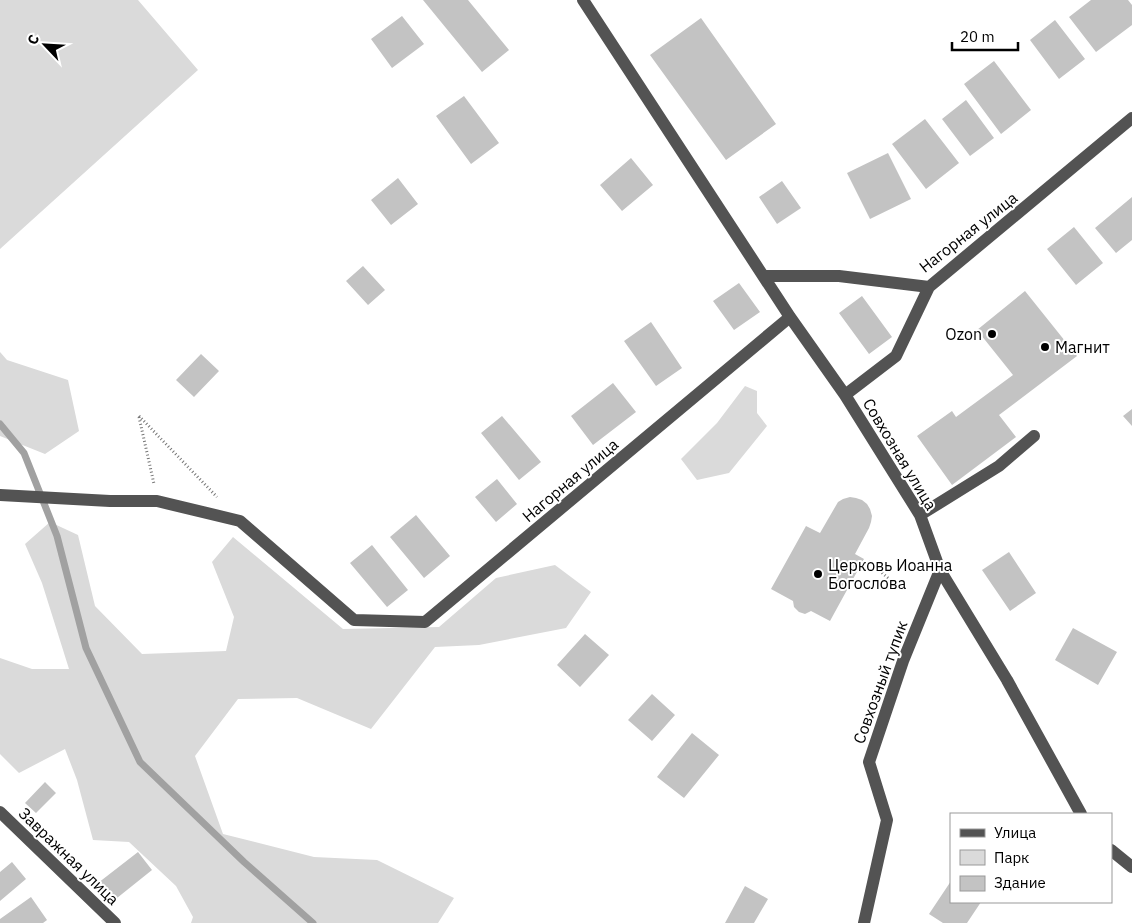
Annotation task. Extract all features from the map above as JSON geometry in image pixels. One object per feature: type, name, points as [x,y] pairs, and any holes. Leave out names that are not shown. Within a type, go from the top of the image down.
[{"type":"street","name":"Совхозная улица","points":[[583,0],[790,317],[845,395],[920,515],[940,570],[1007,680],[1080,813]]},
{"type":"street","name":"Нагорная улица","points":[[764,276],[839,276],[929,287],[1132,118]]},
{"type":"street","points":[[845,395],[896,356],[929,287]]},
{"type":"street","name":"Нагорная улица","points":[[158,500],[240,521],[354,620],[426,622],[790,317]]},
{"type":"street","points":[[920,515],[999,466],[1034,436]]},
{"type":"street","points":[[0,495],[110,501],[158,500]]},
{"type":"street","name":"Совхозный тупик","points":[[864,923],[887,820],[869,762],[903,661],[940,570]]},
{"type":"street","name":"Завражная улица","points":[[0,812],[115,923]]},
{"type":"street","points":[[1112,851],[1132,867]]},
{"type":"path","points":[[158,500],[139,416],[220,500]]},
{"type":"path","points":[[869,561],[900,588]]},
{"type":"green space","points":[[0,0],[138,0],[198,70],[0,249]]},
{"type":"green space","points":[[0,352],[7,360],[68,380],[79,431],[45,454],[0,436]]},
{"type":"green space","points":[[745,386],[757,391],[757,413],[767,426],[729,473],[697,480],[681,459],[717,423]]},
{"type":"green space","points":[[50,522],[78,535],[95,606],[142,654],[226,651],[234,617],[212,562],[233,537],[343,629],[439,627],[496,578],[555,565],[591,592],[566,628],[479,645],[435,647],[371,729],[297,698],[238,699],[195,756],[223,834],[314,857],[377,860],[454,898],[438,923],[191,923],[193,917],[176,886],[129,842],[93,840],[77,780],[65,749],[19,773],[0,754],[0,658],[32,669],[69,669],[42,583],[25,544]]},
{"type":"building","points":[[423,0],[468,0],[509,50],[482,72]]},
{"type":"building","points":[[1091,0],[1128,0],[1132,5],[1132,25],[1096,52],[1069,17]]},
{"type":"building","points":[[402,16],[424,44],[392,68],[371,39]]},
{"type":"building","points":[[701,18],[776,124],[726,160],[650,55]]},
{"type":"building","points":[[1055,20],[1085,59],[1059,79],[1030,40]]},
{"type":"building","points":[[994,61],[1031,110],[1001,134],[964,84]]},
{"type":"building","points":[[464,96],[499,143],[471,164],[436,116]]},
{"type":"building","points":[[966,100],[994,138],[970,156],[942,119]]},
{"type":"building","points":[[925,119],[959,163],[926,189],[892,144]]},
{"type":"building","points":[[888,153],[911,199],[870,219],[847,173]]},
{"type":"building","points":[[631,158],[653,185],[622,211],[600,185]]},
{"type":"building","points":[[398,178],[418,204],[391,225],[371,200]]},
{"type":"building","points":[[782,181],[801,208],[777,224],[759,197]]},
{"type":"building","points":[[1132,197],[1132,240],[1116,253],[1095,228]]},
{"type":"building","points":[[1074,227],[1103,263],[1076,285],[1047,249]]},
{"type":"building","points":[[363,266],[385,290],[368,305],[346,281]]},
{"type":"building","points":[[739,283],[760,312],[734,330],[713,301]]},
{"type":"building","points":[[1025,291],[1077,356],[999,415],[1016,437],[952,485],[917,436],[952,411],[956,417],[1013,375],[977,330]]},
{"type":"building","points":[[862,296],[892,337],[869,354],[839,313]]},
{"type":"building","points":[[651,322],[682,368],[656,386],[624,341]]},
{"type":"building","points":[[201,354],[219,371],[194,397],[176,380]]},
{"type":"building","points":[[613,383],[636,412],[593,445],[571,416]]},
{"type":"building","points":[[1132,409],[1132,426],[1123,416]]},
{"type":"building","points":[[502,416],[541,462],[519,480],[481,433]]},
{"type":"building","points":[[497,479],[517,504],[496,522],[475,497]]},
{"type":"building","name":"Церковь Иоанна Богослова","points":[[850,497],[862,500],[867,504],[872,516],[869,528],[855,554],[864,559],[830,621],[811,611],[805,614],[799,612],[794,607],[793,601],[771,589],[806,526],[820,533],[838,502]]},
{"type":"building","points":[[416,515],[450,556],[424,578],[390,537]]},
{"type":"building","points":[[372,545],[408,590],[387,607],[350,563]]},
{"type":"building","points":[[1009,552],[1036,593],[1010,611],[982,570]]},
{"type":"building","points":[[1073,628],[1117,652],[1098,685],[1055,660]]},
{"type":"building","points":[[585,634],[609,655],[580,687],[557,665]]},
{"type":"building","points":[[652,694],[675,715],[652,741],[628,720]]},
{"type":"building","points":[[692,733],[719,755],[684,798],[657,777]]},
{"type":"building","points":[[45,782],[56,793],[36,813],[25,803]]},
{"type":"building","points":[[138,852],[152,870],[112,902],[98,883]]},
{"type":"building","points":[[12,862],[26,879],[0,901],[0,872]]},
{"type":"building","points":[[950,882],[950,903],[980,903],[967,923],[943,923],[929,914]]},
{"type":"building","points":[[745,886],[768,899],[754,923],[725,923]]},
{"type":"building","points":[[31,897],[47,920],[43,923],[0,923],[0,919]]},
{"type":"waterway","points":[[0,424],[24,453],[57,536],[86,648],[140,762],[244,862],[313,923]]},
{"type":"place","name":"Ozon","points":[[992,334]]},
{"type":"place","name":"Магнит","points":[[1045,347]]},
{"type":"place","name":"Церковь Иоанна Богослова","points":[[818,574]]}]
